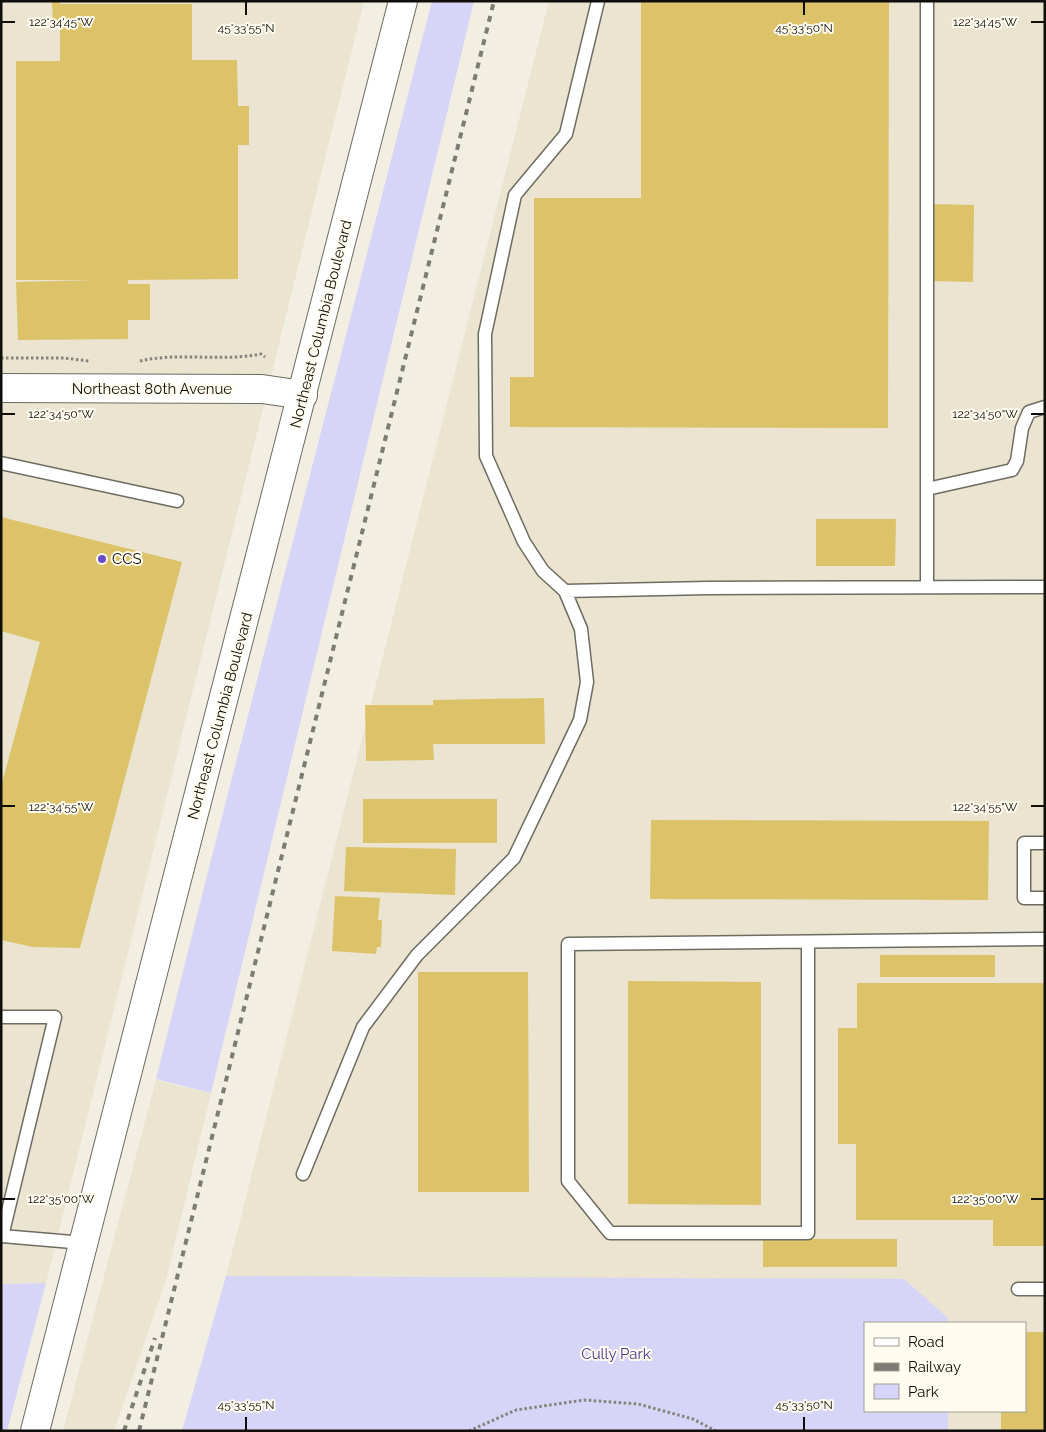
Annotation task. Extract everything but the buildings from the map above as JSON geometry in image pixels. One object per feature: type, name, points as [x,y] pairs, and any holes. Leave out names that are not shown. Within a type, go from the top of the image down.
[{"type":"main road","name":"Northeast Columbia Boulevard","points":[[35,1431],[403,1]]},
{"type":"main road","name":"Northeast 80th Avenue","points":[[1,388],[262,389],[303,395]]},
{"type":"lane","points":[[303,1174],[363,1027],[418,955],[514,858],[580,720],[587,682],[581,629],[566,591],[543,571],[524,542],[486,456],[485,334],[515,195],[566,134],[598,1]]},
{"type":"lane","points":[[927,1],[928,587]]},
{"type":"lane","points":[[927,489],[1012,470],[1017,461],[1022,428],[1029,412],[1045,407]]},
{"type":"lane","points":[[1,463],[177,501]]},
{"type":"lane","points":[[566,591],[1045,587]]},
{"type":"lane","points":[[1045,843],[1024,843],[1024,898],[1045,898]]},
{"type":"lane","points":[[808,942],[808,1233],[610,1233],[568,1181],[568,944],[1045,939]]},
{"type":"lane","points":[[1,1017],[55,1016],[2,1236],[84,1243]]},
{"type":"lane","points":[[1018,1289],[1045,1289]]},
{"type":"path","points":[[137,362],[163,358],[227,358],[261,354],[265,357]]},
{"type":"path","points":[[1,358],[64,358],[92,362]]},
{"type":"path","points":[[469,1431],[516,1410],[584,1400],[638,1404],[693,1419],[716,1431]]},
{"type":"shaded area","points":[[1,1],[364,1],[46,1283],[1,1284]]},
{"type":"shaded area","points":[[549,1],[1045,1],[1045,1431],[948,1431],[948,1412],[1026,1412],[1026,1322],[948,1322],[948,1318],[226,1276]]},
{"type":"shaded area","points":[[156,1080],[211,1093],[166,1280],[114,1431],[63,1431]]},
{"type":"green space","points":[[432,1],[474,1],[211,1093],[156,1079]]},
{"type":"green space","name":"Cully Park","points":[[226,1276],[904,1279],[948,1318],[948,1322],[864,1322],[864,1412],[948,1412],[948,1431],[182,1431]]},
{"type":"green space","points":[[46,1283],[7,1431],[1,1431],[1,1284]]},
{"type":"railway","points":[[139,1431],[494,1]]},
{"type":"railway","points":[[124,1431],[155,1338]]},
{"type":"place","name":"CCS","points":[[102,559]]}]
